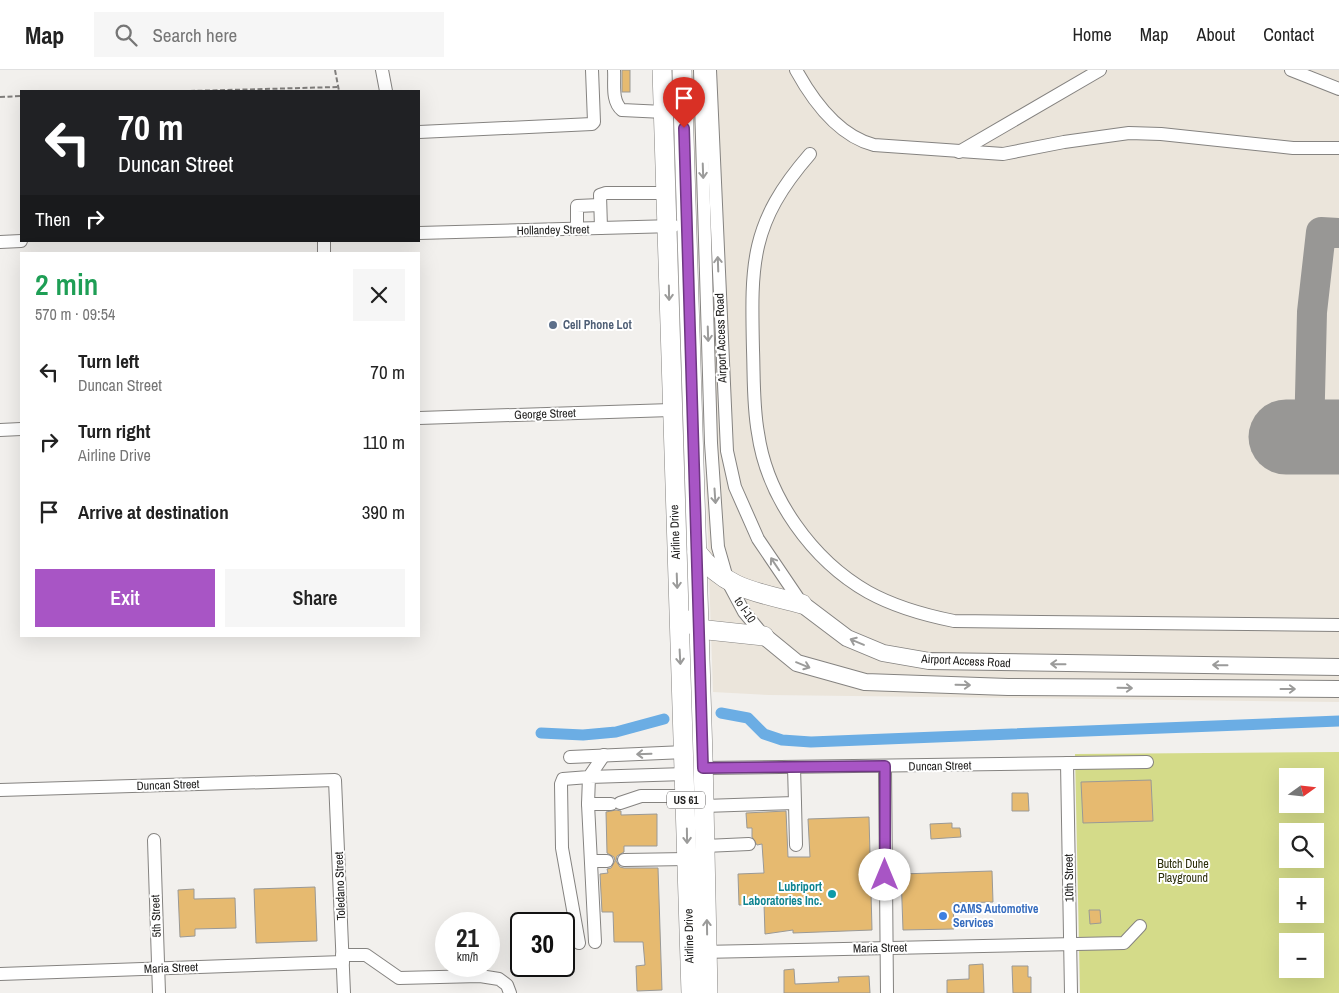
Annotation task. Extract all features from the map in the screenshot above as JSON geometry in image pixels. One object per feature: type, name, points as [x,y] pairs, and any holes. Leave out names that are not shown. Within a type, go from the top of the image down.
[{"type":"highway","name":"Airline Drive","points":[[662,70],[671,410],[685,752],[694,771],[704,806],[705,846],[698,952],[691,993]]},
{"type":"highway","name":"Airline Drive","points":[[682,70],[700,674],[694,771],[686,796],[687,859],[698,952],[708,993]]},
{"type":"highway","points":[[696,552],[709,568],[728,582],[802,604]]},
{"type":"highway","points":[[678,608],[698,629],[764,636]]},
{"type":"highway","points":[[700,674],[709,649],[731,632]]},
{"type":"main road","name":"Airport Access Road","points":[[802,604],[847,638],[883,653],[929,661],[1339,666]]},
{"type":"main road","name":"Airport Access Road","points":[[764,636],[798,663],[865,682],[1008,687],[1339,689]]},
{"type":"street","points":[[382,70],[386,90]]},
{"type":"street","points":[[420,132],[592,124],[594,122],[592,70]]},
{"type":"street","points":[[614,70],[615,102],[622,110],[664,112]]},
{"type":"street","name":"Airport Access Road","points":[[700,70],[711,443],[718,547],[728,582]]},
{"type":"street","name":"Airport Access Road","points":[[710,70],[727,451],[735,488],[758,539],[802,604]]},
{"type":"street","points":[[796,70],[826,113],[854,138],[874,145],[959,153],[1003,154],[1064,142],[1129,133],[1161,134],[1293,148],[1339,148]]},
{"type":"street","points":[[1290,70],[1339,89]]},
{"type":"street","points":[[959,153],[1097,71]]},
{"type":"street","points":[[810,154],[793,173],[774,203],[754,260],[752,292],[755,401],[758,434],[764,460],[778,494],[791,518],[816,550],[843,575],[869,592],[900,607],[928,616],[954,621],[1339,625]]},
{"type":"street","points":[[601,228],[600,195],[606,193],[666,192]]},
{"type":"street","points":[[577,229],[577,206],[600,205]]},
{"type":"street","name":"Hollandey Street","points":[[420,233],[687,226]]},
{"type":"street","points":[[0,242],[20,241]]},
{"type":"street","name":"George Street","points":[[420,418],[671,410]]},
{"type":"street","points":[[0,430],[20,429]]},
{"type":"street","name":"to I-10","points":[[728,582],[744,612],[764,636]]},
{"type":"street","points":[[570,757],[685,752]]},
{"type":"street","points":[[595,942],[588,777],[604,755]]},
{"type":"street","name":"Duncan Street","points":[[579,943],[562,848],[561,784],[563,779],[694,771],[794,768],[1147,762]]},
{"type":"street","name":"10th Street","points":[[1067,764],[1072,993]]},
{"type":"street","points":[[885,766],[885,947],[887,993]]},
{"type":"street","points":[[794,768],[796,845]]},
{"type":"street","name":"Duncan Street","points":[[0,790],[335,780]]},
{"type":"street","name":"Toledano Street","points":[[335,780],[344,993]]},
{"type":"street","points":[[588,804],[616,804],[641,796],[686,796]]},
{"type":"street","points":[[704,806],[794,803]]},
{"type":"street","name":"5th Street","points":[[154,840],[159,993]]},
{"type":"street","points":[[705,846],[749,844]]},
{"type":"street","points":[[624,860],[687,859]]},
{"type":"street","points":[[591,861],[607,861]]},
{"type":"street","name":"Maria Street","points":[[698,952],[1124,943],[1140,926]]},
{"type":"street","name":"Maria Street","points":[[0,974],[158,969],[342,959],[366,954],[399,978],[480,976],[499,978],[507,985],[510,993]]},
{"type":"path","points":[[335,70],[339,90]]},
{"type":"path","points":[[227,90],[338,87]]},
{"type":"path","points":[[0,97],[20,96]]},
{"type":"shaded area","points":[[692,70],[1339,70],[1339,702],[769,695],[713,692]]},
{"type":"green space","name":"Butch Duhe Playground","points":[[1339,752],[1339,993],[1080,993],[1075,754]]},
{"type":"building","points":[[622,70],[630,70],[630,92],[622,92]]},
{"type":"building","points":[[1151,780],[1153,821],[1083,823],[1081,782]]},
{"type":"building","points":[[1012,793],[1028,793],[1029,811],[1012,811]]},
{"type":"building","points":[[621,811],[621,815],[657,814],[657,846],[624,846],[624,852],[617,856],[616,861],[620,867],[624,868],[658,868],[662,990],[637,991],[636,966],[645,965],[643,942],[614,942],[613,912],[602,912],[600,874],[608,873],[607,869],[611,868],[615,861],[614,857],[607,853],[606,812]]},
{"type":"building","name":"Lubriport Laboratories Inc.","points":[[786,811],[788,857],[810,857],[808,819],[869,817],[872,930],[793,933],[793,930],[765,934],[764,904],[739,905],[738,874],[764,873],[762,844],[757,845],[752,837],[752,828],[747,828],[746,813]]},
{"type":"building","points":[[952,823],[952,828],[960,828],[961,837],[931,839],[930,824]]},
{"type":"building","points":[[992,871],[993,902],[953,903],[954,929],[903,930],[901,874]]},
{"type":"building","points":[[315,887],[317,941],[256,943],[254,889]]},
{"type":"building","points":[[194,889],[194,899],[235,898],[236,928],[195,929],[195,936],[180,937],[178,890]]},
{"type":"building","points":[[1089,910],[1100,910],[1101,923],[1090,924]]},
{"type":"building","points":[[983,964],[984,993],[947,993],[947,980],[969,979],[969,965]]},
{"type":"building","points":[[1012,966],[1028,966],[1028,977],[1031,977],[1031,993],[1013,993]]},
{"type":"building","points":[[794,969],[795,984],[839,982],[838,977],[869,976],[870,993],[784,993],[784,970]]},
{"type":"waterway","points":[[721,713],[748,718],[764,734],[782,740],[811,742],[1339,721]]},
{"type":"waterway","points":[[541,733],[583,735],[616,732],[664,719]]},
{"type":"taxiway","points":[[1309,437],[1312,312],[1321,232],[1339,233]]},
{"type":"runway","points":[[1286,437],[1339,437]]},
{"type":"place","name":"Cell Phone Lot","points":[[553,325]]},
{"type":"place","name":"Lubriport Laboratories Inc.","points":[[832,894]]},
{"type":"place","name":"CAMS Automotive Services","points":[[943,916]]},
{"type":"route","points":[[684,128],[703,768],[885,766],[885,875]]}]
